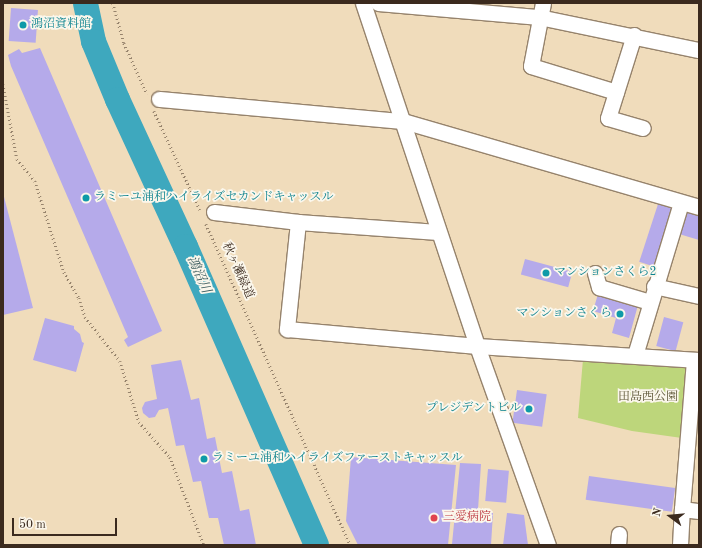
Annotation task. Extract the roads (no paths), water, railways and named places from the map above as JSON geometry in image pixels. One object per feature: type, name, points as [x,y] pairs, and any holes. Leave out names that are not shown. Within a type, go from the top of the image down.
[{"type":"street","points":[[363,3],[403,121],[438,232],[548,545]]},
{"type":"street","points":[[378,3],[541,10],[634,35],[699,50]]},
{"type":"street","points":[[541,10],[531,66],[616,92]]},
{"type":"street","points":[[634,35],[608,118],[643,128]]},
{"type":"street","points":[[153,101],[403,121],[699,207]]},
{"type":"street","points":[[635,355],[654,286],[681,203]]},
{"type":"street","points":[[206,214],[438,232]]},
{"type":"street","points":[[298,222],[287,329],[477,346],[697,360],[682,509],[680,545]]},
{"type":"street","points":[[595,273],[599,287],[650,302]]},
{"type":"street","points":[[654,286],[699,296]]},
{"type":"street","points":[[682,509],[699,512]]},
{"type":"waterway","name":"鴻沼川","points":[[85,3],[93,41],[117,99],[185,246],[316,545]]},
{"type":"place","name":"鴻沼資料館","points":[[23,25]]},
{"type":"place","name":"ラミーユ浦和ハイライズセカンドキャッスル","points":[[86,198]]},
{"type":"place","name":"マンションさくら2","points":[[546,273]]},
{"type":"place","name":"マンションさくら","points":[[620,314]]},
{"type":"place","name":"プレジデントビル","points":[[529,409]]},
{"type":"place","name":"ラミーユ浦和ハイライズファーストキャッスル","points":[[204,459]]},
{"type":"place","name":"三愛病院","points":[[434,518]]},
{"type":"park label","name":"田島西公園","points":[[648,398]]}]
